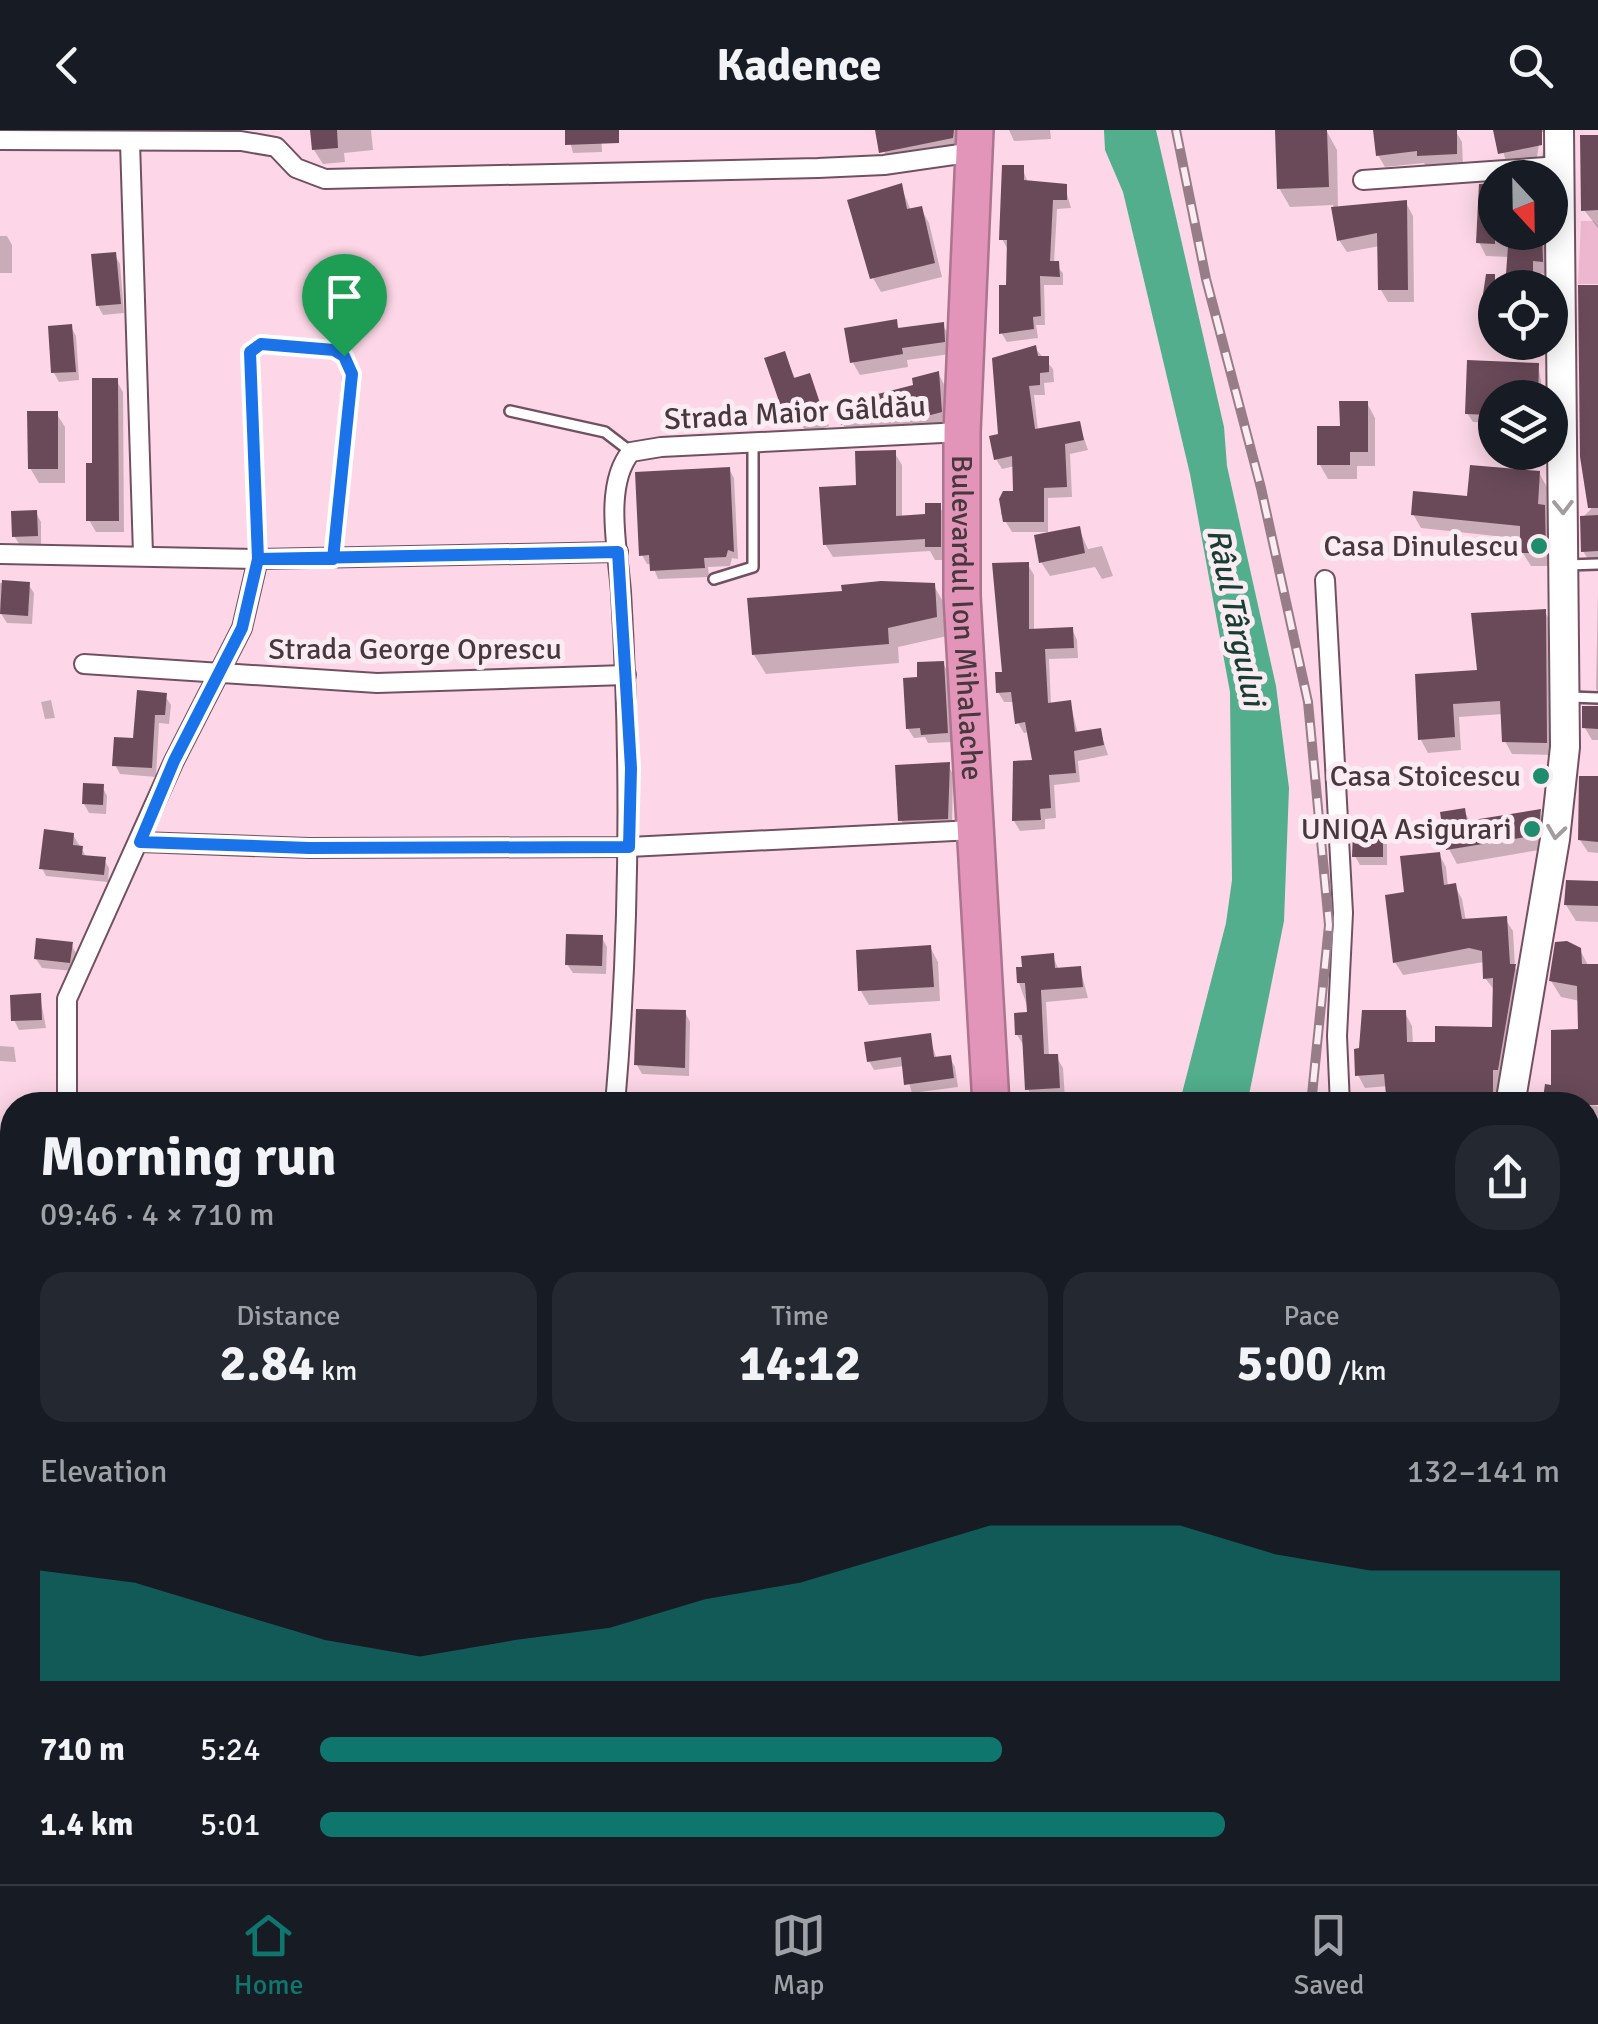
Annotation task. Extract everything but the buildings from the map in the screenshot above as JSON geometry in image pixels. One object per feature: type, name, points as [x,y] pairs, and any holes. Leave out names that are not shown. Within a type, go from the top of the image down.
[{"type":"highway","name":"Bulevardul Ion Mihalache","points":[[974,141],[962,432],[964,690],[990,1092]]},
{"type":"main road","points":[[1560,130],[1560,160]]},
{"type":"main road","points":[[1512,1092],[1555,839],[1566,697],[1561,250]]},
{"type":"street","points":[[0,140],[130,142],[260,137],[296,168],[325,179],[884,165],[974,141]]},
{"type":"street","points":[[130,142],[142,554]]},
{"type":"street","points":[[1362,180],[1478,172]]},
{"type":"street","name":"Strada Maior Gâldău","points":[[617,1092],[629,847],[626,675],[618,552],[619,466],[631,452],[962,432]]},
{"type":"street","points":[[0,554],[333,559],[618,552]]},
{"type":"street","points":[[67,1092],[67,999],[174,761],[242,628],[258,559]]},
{"type":"street","points":[[1325,580],[1343,913],[1337,1036],[1339,1092]]},
{"type":"street","name":"Strada George Oprescu","points":[[84,664],[217,676],[377,683],[626,675]]},
{"type":"street","points":[[140,842],[309,848],[629,847],[974,830]]},
{"type":"lane","points":[[258,559],[249,358],[254,346],[261,344],[334,350],[350,363],[333,559]]},
{"type":"lane","points":[[510,411],[605,432],[631,452]]},
{"type":"lane","points":[[714,579],[753,567],[753,443]]},
{"type":"lane","points":[[1564,565],[1598,564]]},
{"type":"lane","points":[[1566,697],[1598,698]]},
{"type":"shaded area","points":[[1581,221],[1594,221],[1598,226],[1598,284],[1578,284]]},
{"type":"water","name":"Râul Târgului","points":[[1104,130],[1156,130],[1224,427],[1227,466],[1276,686],[1289,788],[1284,921],[1250,1092],[1182,1092],[1226,923],[1232,880],[1230,692],[1190,474],[1123,192],[1105,150]]},
{"type":"railway","points":[[1176,130],[1206,279],[1261,488],[1308,702],[1329,925],[1312,1092]]},
{"type":"place","name":"Casa Dinulescu","points":[[1539,546]]},
{"type":"place","name":"Casa Stoicescu","points":[[1541,776]]},
{"type":"place","name":"UNIQA Asigurari","points":[[1532,829]]},
{"type":"route","points":[[344,356],[334,350],[261,344],[250,352],[258,559],[333,559],[618,552],[631,768],[629,847],[309,848],[140,842],[174,761],[242,628],[258,559],[333,559],[352,374],[344,356]]}]
